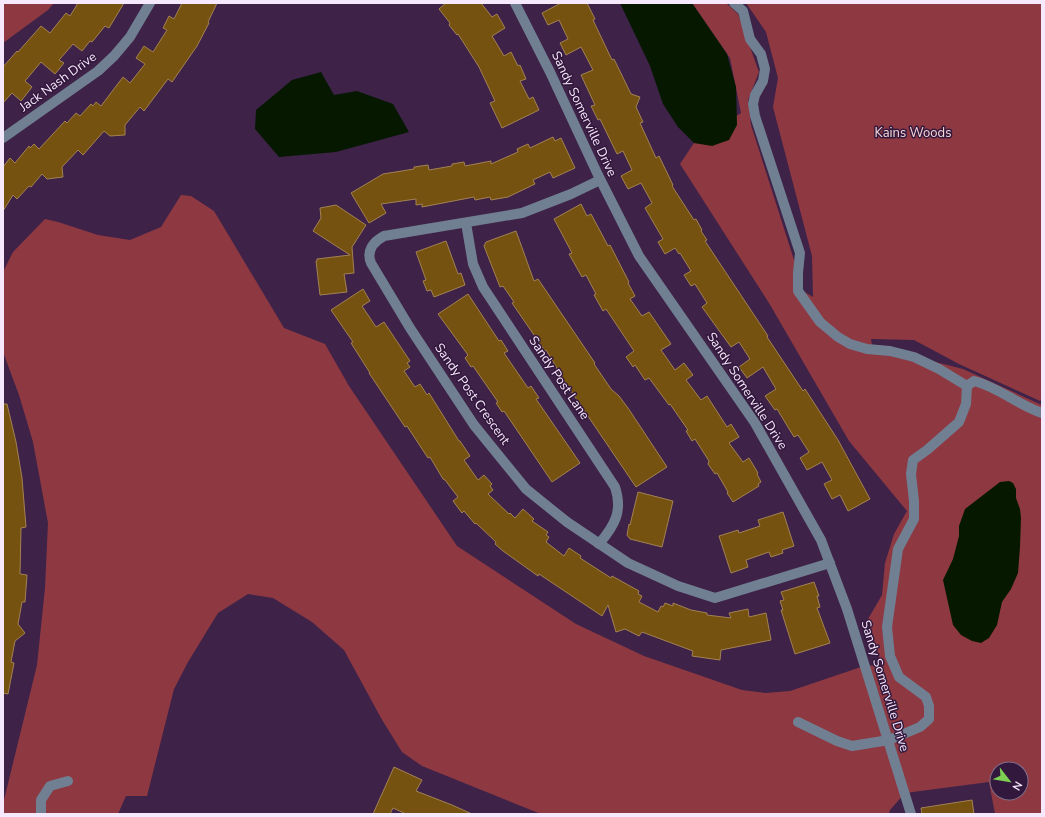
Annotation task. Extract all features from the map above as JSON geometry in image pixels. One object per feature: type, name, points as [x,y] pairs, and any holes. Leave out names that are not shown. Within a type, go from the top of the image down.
[{"type":"street","name":"Jack Nash Drive","points":[[3,138],[98,71],[114,56],[130,37],[150,3]]},
{"type":"street","name":"Sandy Somerville Drive","points":[[515,3],[550,72],[600,180],[640,256],[755,423],[821,540],[847,609],[911,814]]},
{"type":"street","points":[[734,3],[743,11],[750,39],[761,54],[765,69],[764,81],[755,95],[753,104],[755,116],[800,253],[798,291],[820,322],[844,341],[867,349],[890,351],[914,357],[939,369],[967,386]]},
{"type":"street","name":"Sandy Post Crescent","points":[[600,180],[571,194],[522,213],[384,236],[379,238],[372,246],[368,257],[410,328],[474,425],[526,489],[567,522],[599,544],[628,563],[678,586],[715,598],[830,563]]},
{"type":"street","name":"Sandy Post Lane","points":[[466,223],[473,264],[483,287],[615,487],[619,503],[618,514],[607,535],[599,544]]},
{"type":"street","points":[[967,386],[974,381],[986,384],[1022,404],[1042,413]]},
{"type":"street","points":[[798,722],[837,741],[852,746],[889,740],[920,727],[928,719],[930,706],[926,697],[899,677],[890,656],[887,627],[898,549],[914,519],[911,474],[913,460],[927,450],[959,422],[966,404],[967,386]]},
{"type":"street","points":[[41,814],[41,800],[50,786],[68,781]]},
{"type":"green space","points":[[3,3],[54,3],[48,10],[3,43]]},
{"type":"green space","name":"Kains Woods","points":[[692,3],[726,3],[738,14],[759,72],[748,100],[751,125],[795,263],[793,285],[813,297],[812,256],[773,107],[778,78],[766,32],[746,3],[1042,3],[1042,398],[1040,401],[959,364],[914,340],[871,339],[872,346],[963,369],[1042,405],[1042,814],[995,814],[993,801],[1029,801],[1029,761],[989,761],[989,782],[905,793],[890,810],[889,814],[541,814],[422,766],[402,752],[381,718],[344,650],[312,622],[273,598],[248,594],[218,613],[188,662],[174,689],[147,796],[126,796],[118,814],[3,814],[3,804],[37,665],[45,588],[48,523],[33,442],[19,395],[3,352],[3,272],[13,252],[45,219],[98,235],[130,240],[161,227],[181,195],[191,196],[214,211],[284,328],[325,344],[349,386],[457,546],[576,624],[644,656],[742,690],[765,693],[790,691],[864,666],[881,665],[868,619],[882,595],[885,563],[894,534],[907,511],[849,441],[769,303],[680,164],[694,143],[741,113],[730,58]]},
{"type":"shaded area","points":[[620,3],[692,3],[727,54],[736,87],[737,125],[729,140],[712,146],[694,143],[678,127],[663,104],[650,66]]},
{"type":"shaded area","points":[[321,72],[334,95],[357,91],[393,104],[409,132],[336,152],[279,157],[255,129],[256,110],[292,80]]},
{"type":"shaded area","points":[[1009,481],[1013,483],[1016,489],[1016,498],[1020,509],[1021,518],[1018,573],[1011,589],[1002,602],[997,625],[989,638],[981,643],[972,641],[961,635],[953,625],[943,580],[953,559],[959,536],[959,526],[965,509],[1000,482]]},
{"type":"building","points":[[78,3],[124,3],[109,28],[105,26],[92,42],[90,41],[82,51],[73,44],[59,60],[64,63],[55,74],[41,62],[25,81],[32,87],[21,101],[12,93],[3,103],[3,67],[41,26],[50,33],[66,13],[70,16]]},
{"type":"building","points":[[182,3],[217,3],[197,46],[172,82],[168,79],[144,111],[140,107],[125,125],[125,135],[110,136],[104,131],[83,155],[78,150],[62,167],[63,177],[47,179],[42,174],[31,187],[29,186],[17,199],[13,195],[3,211],[3,167],[10,158],[15,163],[29,146],[30,148],[34,144],[39,149],[65,121],[67,123],[76,113],[80,116],[91,104],[93,106],[96,102],[101,106],[123,77],[130,83],[145,64],[136,58],[144,46],[153,52],[167,30],[163,28],[169,16],[174,19]]},
{"type":"building","points":[[446,3],[481,3],[492,17],[497,14],[505,28],[492,36],[504,56],[511,52],[518,66],[520,65],[526,79],[520,81],[529,99],[533,97],[539,110],[502,128],[490,103],[495,101],[479,67],[458,34],[457,35],[449,25],[450,23],[439,9]]},
{"type":"building","points":[[561,3],[587,3],[595,19],[593,20],[612,60],[614,59],[631,94],[640,97],[636,107],[643,122],[640,123],[656,158],[659,156],[673,185],[672,186],[694,220],[696,219],[707,240],[705,241],[803,391],[805,389],[838,440],[870,499],[848,511],[840,495],[832,499],[824,484],[832,480],[822,462],[807,470],[800,458],[809,452],[798,435],[794,437],[777,409],[775,410],[765,396],[776,389],[763,367],[747,378],[739,367],[750,359],[739,342],[731,347],[702,307],[707,303],[695,284],[691,286],[684,275],[691,271],[680,253],[679,254],[675,248],[665,254],[658,242],[663,239],[645,208],[652,203],[641,183],[628,189],[621,176],[632,170],[623,151],[617,154],[600,119],[598,120],[591,106],[595,105],[581,75],[593,70],[581,47],[566,55],[560,43],[568,39],[559,20],[548,25],[542,13]]},
{"type":"building","points":[[553,137],[555,141],[561,138],[575,168],[553,178],[550,172],[533,180],[535,184],[508,197],[491,200],[490,197],[475,200],[474,197],[422,207],[422,204],[416,205],[416,199],[381,204],[386,213],[369,223],[351,193],[383,174],[428,165],[429,170],[452,166],[452,164],[464,162],[465,166],[491,161],[491,164],[518,152],[517,149],[528,144],[530,148]]},
{"type":"building","points":[[581,204],[587,216],[591,214],[608,246],[610,245],[635,296],[630,299],[642,316],[649,312],[671,344],[661,350],[675,370],[684,363],[693,375],[686,380],[701,400],[707,396],[727,427],[731,424],[739,437],[729,443],[743,462],[749,458],[758,473],[757,474],[761,482],[758,484],[759,486],[733,502],[717,473],[715,474],[708,464],[709,461],[695,439],[692,441],[686,431],[688,430],[670,404],[669,405],[649,378],[645,380],[635,365],[633,367],[626,357],[634,351],[606,309],[603,311],[594,295],[596,294],[586,275],[582,277],[569,254],[572,253],[554,219]]},
{"type":"building","points":[[336,205],[366,225],[352,247],[354,273],[344,274],[347,292],[320,295],[317,259],[350,255],[313,231],[321,218],[320,208]]},
{"type":"building","points":[[516,231],[534,281],[538,279],[611,389],[619,396],[628,408],[667,467],[636,487],[556,369],[557,368],[546,350],[545,351],[512,303],[514,302],[503,286],[500,287],[484,246],[486,242]]},
{"type":"building","points":[[446,241],[458,274],[461,273],[465,285],[434,297],[431,290],[427,291],[423,281],[426,280],[416,252]]},
{"type":"building","points":[[363,289],[370,301],[362,306],[376,327],[384,322],[410,361],[407,363],[410,367],[404,371],[415,387],[420,384],[427,395],[429,393],[470,456],[464,460],[478,480],[484,475],[492,484],[490,486],[493,490],[488,494],[509,514],[510,513],[515,518],[523,509],[534,519],[532,521],[548,532],[546,535],[549,537],[546,542],[564,556],[569,548],[581,556],[580,558],[611,578],[612,576],[639,591],[638,594],[642,596],[639,602],[658,612],[661,606],[663,607],[665,603],[673,606],[673,603],[691,610],[707,613],[707,615],[731,618],[729,613],[748,609],[749,617],[766,613],[771,640],[721,650],[720,660],[692,656],[693,651],[642,632],[639,636],[625,629],[616,632],[608,605],[602,616],[539,574],[538,576],[503,551],[495,544],[496,542],[476,523],[475,524],[464,511],[462,513],[453,501],[458,497],[443,479],[430,457],[428,458],[407,426],[405,427],[369,373],[351,343],[353,342],[331,310]]},
{"type":"building","points":[[468,294],[499,341],[501,340],[508,351],[504,353],[528,388],[531,386],[539,398],[536,399],[580,463],[552,482],[504,411],[502,412],[496,403],[498,402],[473,366],[471,367],[465,358],[468,355],[438,314]]},
{"type":"building","points":[[3,404],[7,404],[16,442],[22,478],[26,527],[21,528],[20,574],[27,575],[25,602],[22,602],[18,624],[25,633],[15,641],[11,662],[14,663],[8,694],[3,693]]},
{"type":"building","points":[[638,492],[673,501],[662,547],[630,539],[627,535]]},
{"type":"building","points":[[783,512],[794,546],[782,550],[783,553],[771,557],[769,552],[746,560],[748,567],[731,573],[719,536],[738,530],[739,533],[760,526],[758,520]]},
{"type":"building","points":[[814,582],[819,596],[817,596],[820,607],[817,608],[830,643],[795,654],[781,610],[783,610],[780,601],[784,600],[781,592]]},
{"type":"building","points":[[394,767],[422,780],[416,791],[472,814],[406,814],[393,808],[390,814],[373,814]]},
{"type":"building","points":[[972,800],[974,814],[922,814],[921,808]]}]
